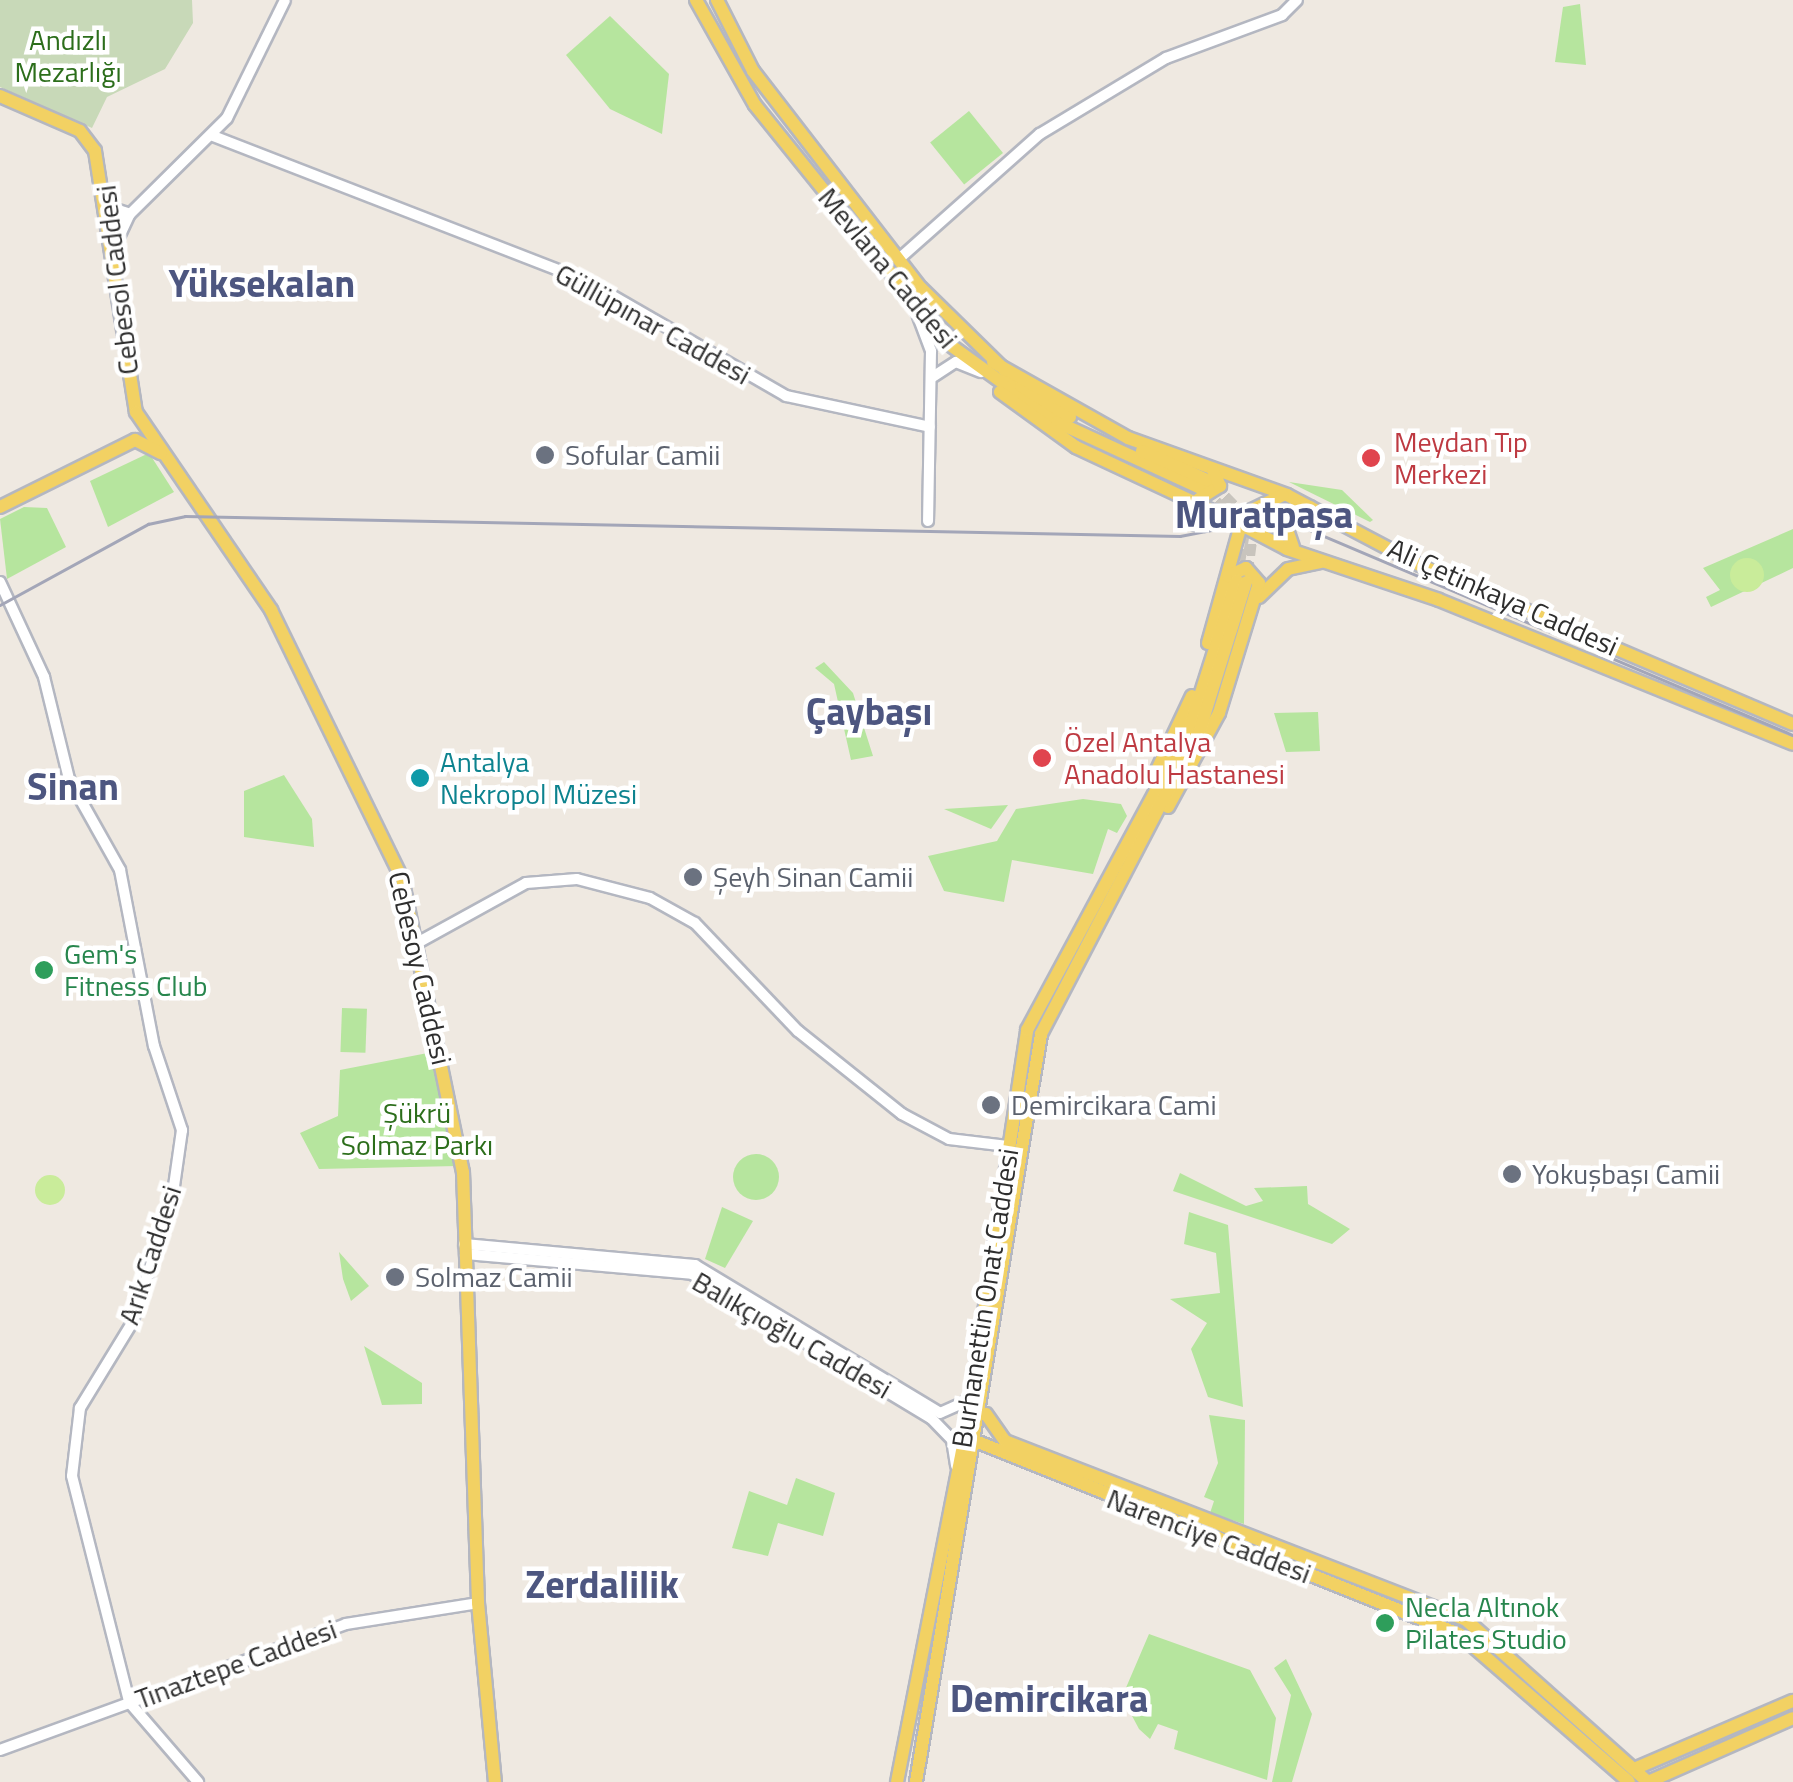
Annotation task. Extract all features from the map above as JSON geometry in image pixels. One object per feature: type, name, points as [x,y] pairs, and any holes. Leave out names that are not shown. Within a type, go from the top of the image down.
[{"type":"main road","name":"Mevlana Caddesi","points":[[696,0],[755,105],[915,310],[1048,431],[1206,485]]},
{"type":"main road","name":"Mevlana Caddesi","points":[[717,0],[753,71],[899,259],[993,362],[1066,415],[1206,485]]},
{"type":"main road","name":"Cebesol Caddesi","points":[[0,96],[80,131],[103,167],[136,412],[163,454]]},
{"type":"main road","points":[[135,440],[136,412]]},
{"type":"main road","points":[[135,440],[163,454]]},
{"type":"main road","points":[[0,507],[135,440]]},
{"type":"main road","name":"Cebesoy Caddesi","points":[[163,454],[253,581],[321,703],[402,878],[420,942],[463,1172],[478,1603],[495,1782]]},
{"type":"main road","points":[[1206,485],[1215,511],[1235,542]]},
{"type":"main road","points":[[1195,524],[1206,485]]},
{"type":"main road","name":"Ali Çetinkaya Caddesi","points":[[1206,485],[1286,494],[1420,565],[1793,724]]},
{"type":"main road","points":[[1240,525],[1254,501],[1286,494]]},
{"type":"main road","points":[[1302,553],[1281,524],[1290,511],[1313,507]]},
{"type":"main road","points":[[1215,511],[1302,553],[1793,744]]},
{"type":"main road","name":"Burhanettin Onat Caddesi","points":[[916,1782],[978,1446],[1040,1034],[1195,715],[1236,580],[1235,542],[1240,525]]},
{"type":"main road","points":[[1252,607],[1288,569],[1328,562]]},
{"type":"main road","points":[[1236,580],[1238,568],[1254,572],[1252,607]]},
{"type":"main road","name":"Burhanettin Onat Caddesi","points":[[897,1782],[966,1430],[1008,1146],[1038,1002],[1136,837],[1218,713],[1252,607]]},
{"type":"main road","name":"Narenciye Caddesi","points":[[984,1407],[1004,1441],[1465,1619],[1630,1778]]},
{"type":"main road","points":[[966,1430],[978,1446]]},
{"type":"main road","name":"Narenciye Caddesi","points":[[978,1446],[1459,1634],[1630,1778]]},
{"type":"main road","points":[[1630,1778],[1793,1701]]},
{"type":"main road","points":[[1630,1778],[1648,1782],[1664,1778],[1793,1718]]},
{"type":"street","points":[[112,250],[130,214],[213,136],[284,0]]},
{"type":"street","points":[[899,259],[1040,134],[1166,58],[1276,18],[1297,0]]},
{"type":"street","name":"Güllüpınar Caddesi","points":[[213,136],[587,281],[786,396],[930,427]]},
{"type":"street","points":[[109,206],[130,214]]},
{"type":"street","points":[[915,310],[930,379],[928,520]]},
{"type":"street","points":[[930,379],[956,362],[981,372]]},
{"type":"street","name":"Arık Caddesi","points":[[0,582],[44,678],[69,778],[120,870],[138,975],[180,1152],[142,1294],[80,1408],[72,1453],[129,1702]]},
{"type":"street","points":[[420,942],[526,883],[577,879],[650,898],[695,923],[798,1031],[902,1114],[949,1139],[1008,1146]]},
{"type":"street","name":"Balıkçıoğlu Caddesi","points":[[465,1249],[694,1270],[947,1415],[966,1430]]},
{"type":"street","name":"Balıkçıoğlu Caddesi","points":[[694,1270],[932,1418],[952,1440],[957,1473]]},
{"type":"street","points":[[947,1415],[972,1395]]},
{"type":"street","name":"Tınaztepe Caddesi","points":[[0,1750],[346,1624],[478,1603]]},
{"type":"street","points":[[129,1702],[198,1782]]},
{"type":"green space","name":"Andızlı Mezarlığı","points":[[0,0],[192,0],[193,23],[165,69],[107,97],[92,128],[0,87]]},
{"type":"green space","points":[[1580,4],[1586,65],[1555,62],[1563,7]]},
{"type":"green space","points":[[610,16],[669,74],[662,134],[610,109],[566,55]]},
{"type":"green space","points":[[969,111],[1003,153],[964,184],[930,142]]},
{"type":"green space","points":[[149,453],[174,492],[108,527],[90,481]]},
{"type":"green space","points":[[1289,482],[1342,490],[1373,520],[1370,522]]},
{"type":"green space","points":[[24,507],[47,508],[66,547],[7,579],[0,519]]},
{"type":"green space","points":[[1793,529],[1793,568],[1711,607],[1706,597],[1720,590],[1703,568]]},
{"type":"green space","points":[[1747,558],[1759,563],[1764,575],[1759,587],[1747,592],[1735,587],[1730,575],[1735,563]]},
{"type":"green space","points":[[824,662],[853,693],[873,756],[851,760],[834,684],[815,668]]},
{"type":"green space","points":[[1318,712],[1320,751],[1286,752],[1274,713]]},
{"type":"green space","points":[[284,775],[312,819],[314,847],[244,837],[244,791]]},
{"type":"green space","points":[[1083,799],[1121,804],[1127,816],[1117,833],[1108,829],[1093,874],[1012,860],[1004,902],[944,891],[928,856],[997,841],[1016,809]]},
{"type":"green space","points":[[1008,805],[991,829],[944,809]]},
{"type":"green space","points":[[342,1008],[367,1009],[365,1053],[340,1052]]},
{"type":"green space","name":"Şükrü Solmaz Parkı","points":[[438,1051],[457,1166],[319,1169],[300,1133],[338,1116],[340,1070]]},
{"type":"green space","points":[[756,1154],[772,1161],[779,1177],[772,1193],[756,1200],[740,1193],[733,1177],[740,1161]]},
{"type":"green space","points":[[1180,1173],[1246,1206],[1263,1201],[1254,1188],[1307,1186],[1308,1204],[1350,1229],[1332,1244],[1173,1191]]},
{"type":"green space","points":[[50,1175],[61,1179],[65,1190],[61,1201],[50,1205],[39,1201],[35,1190],[39,1179]]},
{"type":"green space","points":[[722,1207],[753,1221],[725,1268],[705,1259]]},
{"type":"green space","points":[[1189,1212],[1228,1225],[1243,1407],[1208,1397],[1191,1349],[1207,1323],[1170,1299],[1220,1293],[1216,1253],[1184,1244]]},
{"type":"green space","points":[[339,1252],[369,1286],[351,1301],[343,1279]]},
{"type":"green space","points":[[364,1346],[422,1383],[422,1404],[382,1405]]},
{"type":"green space","points":[[1209,1415],[1245,1420],[1244,1524],[1210,1513],[1214,1501],[1204,1497],[1218,1463]]},
{"type":"green space","points":[[796,1478],[835,1493],[823,1536],[778,1523],[768,1556],[732,1548],[749,1491],[787,1505]]},
{"type":"green space","points":[[1149,1634],[1250,1670],[1276,1718],[1267,1780],[1174,1749],[1178,1731],[1158,1724],[1150,1739],[1139,1729],[1122,1697]]},
{"type":"green space","points":[[1286,1659],[1312,1714],[1292,1782],[1272,1782],[1291,1695],[1274,1668]]},
{"type":"tunnel","points":[[1212,484],[1253,526],[1246,579]]},
{"type":"tunnel","points":[[1203,489],[1244,531],[1237,577]]},
{"type":"tram line","points":[[0,605],[148,524],[185,516],[1180,536],[1279,517],[1793,735]]},
{"type":"place","name":"Sofular Camii","points":[[545,455]]},
{"type":"place","name":"Meydan Tıp Merkezi","points":[[1371,458]]},
{"type":"place","name":"Özel Antalya Anadolu Hastanesi","points":[[1042,758]]},
{"type":"place","name":"Antalya Nekropol Müzesi","points":[[420,778]]},
{"type":"place","name":"Şeyh Sinan Camii","points":[[693,877]]},
{"type":"place","name":"Gem's Fitness Club","points":[[44,970]]},
{"type":"place","name":"Demircikara Cami","points":[[991,1105]]},
{"type":"place","name":"Yokuşbaşı Camii","points":[[1512,1174]]},
{"type":"place","name":"Solmaz Camii","points":[[395,1277]]},
{"type":"place","name":"Necla Altınok Pilates Studio","points":[[1385,1623]]},
{"type":"district","name":"Yüksekalan","points":[[262,284]]},
{"type":"district","name":"Muratpaşa","points":[[1264,515]]},
{"type":"district","name":"Çaybaşı","points":[[869,712]]},
{"type":"district","name":"Sinan","points":[[73,787]]},
{"type":"district","name":"Zerdalilik","points":[[602,1585]]},
{"type":"district","name":"Demircikara","points":[[1049,1699]]}]
